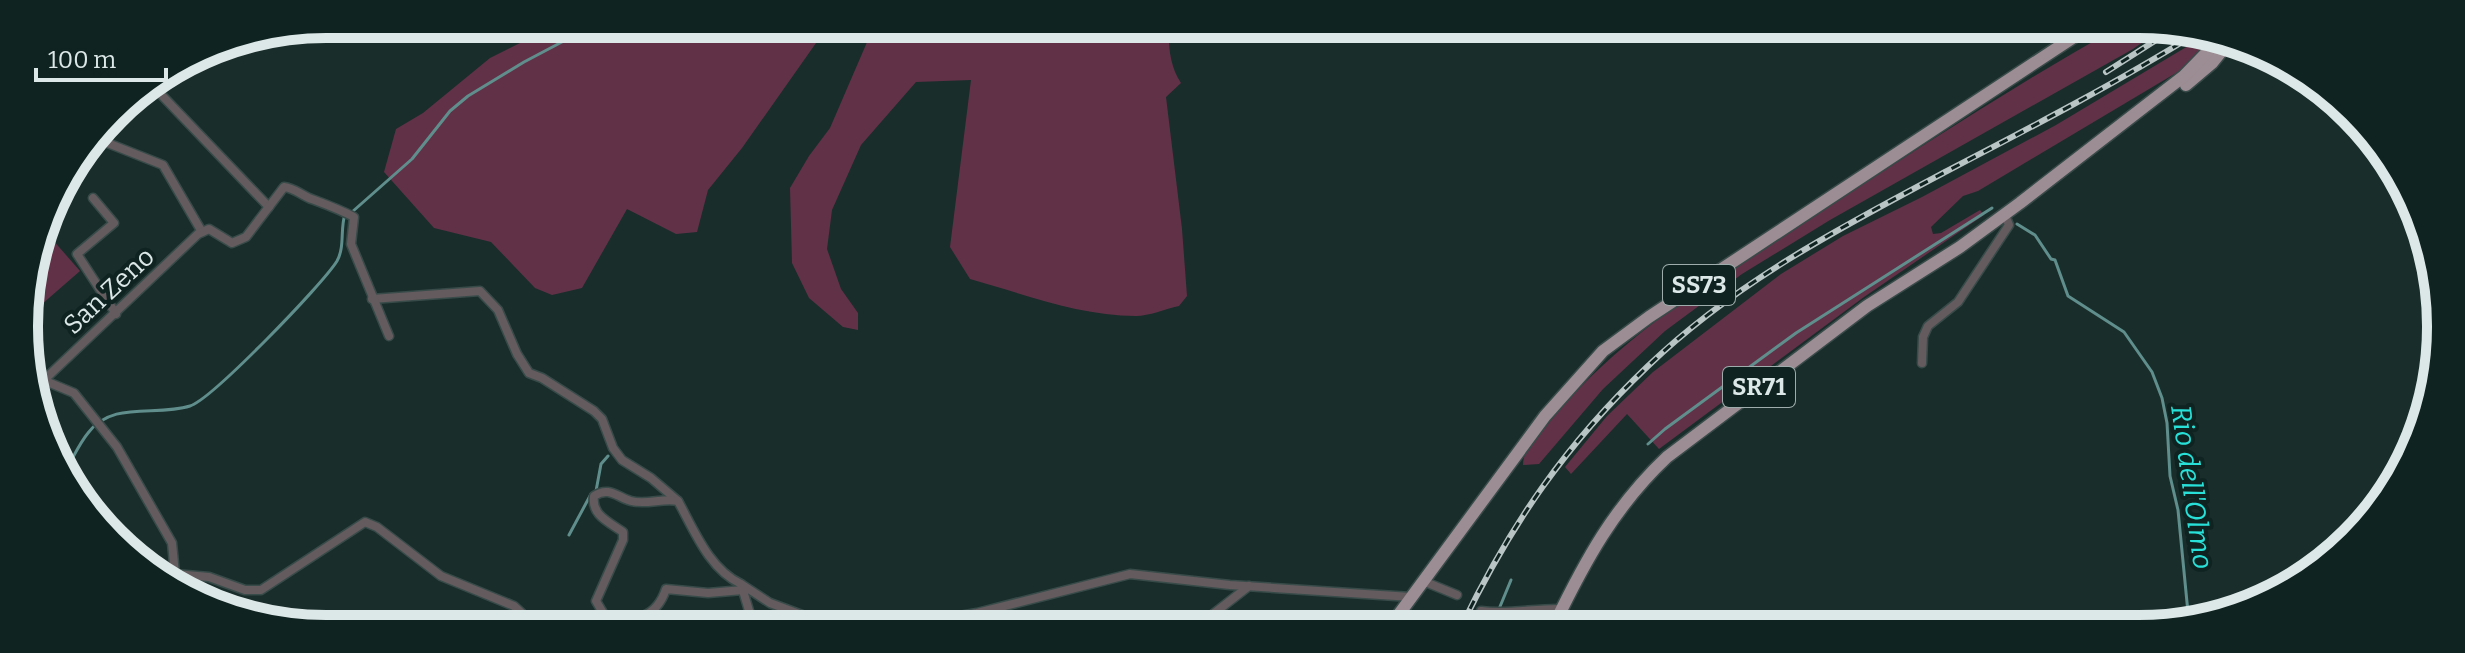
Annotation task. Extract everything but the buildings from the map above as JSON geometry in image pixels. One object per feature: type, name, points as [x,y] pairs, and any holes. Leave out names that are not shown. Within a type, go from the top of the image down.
[{"type":"main road","name":"SS73","points":[[1398,615],[1545,416],[1603,351],[1661,309],[2072,38]]},
{"type":"main road","name":"SR71","points":[[1559,615],[1580,570],[1611,521],[1641,481],[1667,457],[1867,306],[1960,247],[2020,203],[2050,189],[2189,83],[2220,50]]},
{"type":"street","points":[[159,92],[269,207]]},
{"type":"street","points":[[105,142],[163,165],[202,232],[209,229],[232,243],[246,237],[284,187],[354,217],[351,244],[389,336]]},
{"type":"street","points":[[93,198],[114,223],[77,254],[116,314]]},
{"type":"street","points":[[1922,363],[1923,337],[1928,326],[1958,302],[2009,225],[2005,215]]},
{"type":"street","name":"San Zeno","points":[[44,380],[202,232]]},
{"type":"street","points":[[372,299],[480,291],[498,310],[529,373],[542,378],[602,419],[613,448],[622,460],[651,478],[678,501],[700,543],[716,564],[742,587],[770,603],[802,615]]},
{"type":"street","points":[[44,380],[74,393],[117,447],[172,543],[175,571]]},
{"type":"street","points":[[604,615],[596,601],[623,540],[623,532],[596,513],[592,505],[594,496],[606,491],[639,502],[678,501]]},
{"type":"street","points":[[179,574],[209,577],[245,590],[261,590],[365,522],[377,527],[441,576],[514,606],[524,615]]},
{"type":"street","points":[[966,615],[1130,574],[1411,597]]},
{"type":"street","points":[[1423,581],[1457,595]]},
{"type":"street","points":[[1212,615],[1249,586]]},
{"type":"street","points":[[647,615],[656,609],[666,589],[708,593],[742,587]]},
{"type":"street","points":[[742,587],[750,615]]},
{"type":"street","points":[[1479,615],[1481,611],[1562,609]]},
{"type":"shaded area","points":[[530,38],[820,38],[742,148],[708,190],[697,232],[676,234],[627,209],[582,288],[552,295],[535,288],[491,242],[434,228],[384,172],[396,129],[423,113],[490,58]]},
{"type":"shaded area","points":[[869,38],[1169,38],[1170,56],[1181,83],[1166,97],[1187,296],[1179,306],[1152,314],[1115,315],[1052,303],[970,279],[950,247],[971,80],[916,82],[861,145],[832,210],[827,249],[841,289],[858,313],[858,330],[843,327],[809,298],[792,263],[790,188],[830,128]]},
{"type":"shaded area","points":[[2100,38],[2148,39],[1830,220],[1742,274],[1665,331],[1603,389],[1539,464],[1523,465],[1530,446],[1573,395],[1604,364],[1672,309],[1745,259]]},
{"type":"shaded area","points":[[2192,43],[2207,47],[2181,70],[1978,191],[1963,196],[1931,227],[1933,234],[1941,233],[1980,210],[1984,215],[1864,297],[1659,449],[1627,414],[1571,474],[1565,467],[1607,416],[1653,372],[1781,274],[1843,236],[2056,125]]},
{"type":"shaded area","points":[[52,239],[80,271],[39,307]]},
{"type":"waterway","points":[[71,460],[88,433],[110,416],[190,406],[220,384],[328,274],[341,250],[345,214],[352,212],[412,159],[450,111],[468,96],[569,38]]},
{"type":"waterway","name":"Rio dell'Olmo","points":[[1648,444],[1796,333],[1992,208]]},
{"type":"waterway","name":"Rio dell'Olmo","points":[[2017,224],[2035,235],[2051,259],[2055,260],[2068,296],[2124,332],[2152,372],[2167,423],[2170,476],[2178,510],[2188,611]]},
{"type":"waterway","points":[[569,535],[591,494],[596,491],[601,464],[608,456]]},
{"type":"waterway","name":"Rio dell'Olmo","points":[[1499,609],[1511,580]]},
{"type":"railway","points":[[2106,72],[2158,39]]},
{"type":"railway","points":[[1467,615],[1521,519],[1566,456],[1618,395],[1681,336],[1753,282],[1829,235],[2074,104],[2183,41]]}]
